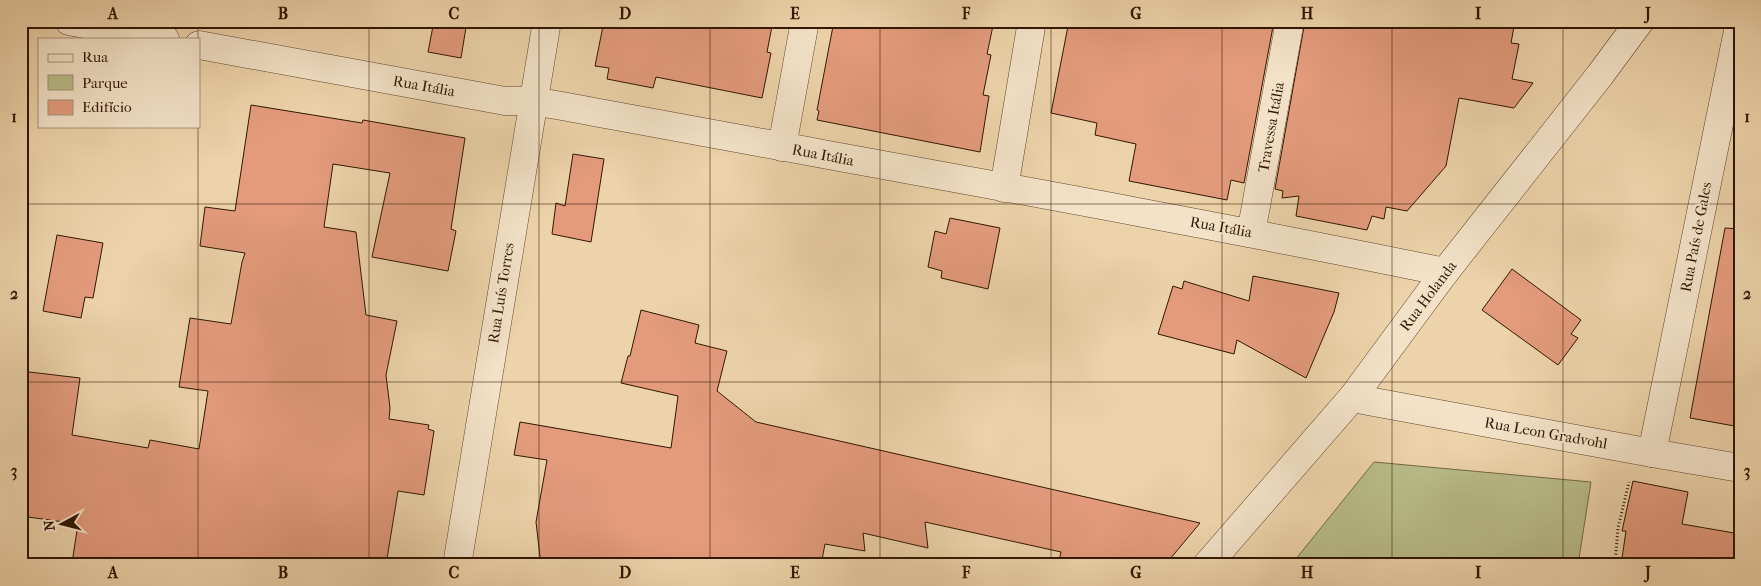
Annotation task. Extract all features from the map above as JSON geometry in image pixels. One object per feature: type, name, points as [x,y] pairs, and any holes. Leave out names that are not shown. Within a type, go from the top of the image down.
[{"type":"street","points":[[69,21],[160,38]]},
{"type":"street","name":"Rua Luís Torres","points":[[457,565],[532,101],[547,21]]},
{"type":"street","points":[[782,147],[805,21]]},
{"type":"street","points":[[1004,188],[1032,21]]},
{"type":"street","name":"Travessa Itália","points":[[1251,232],[1290,21]]},
{"type":"street","name":"Rua Holanda","points":[[1207,565],[1352,398],[1446,272],[1640,21]]},
{"type":"street","name":"Rua País de Gales","points":[[1644,452],[1740,21]]},
{"type":"street","name":"Rua Itália","points":[[200,45],[504,101],[532,101],[1251,232],[1446,272]]},
{"type":"street","name":"Rua Leon Gradvohl","points":[[1352,398],[1740,468]]},
{"type":"path","points":[[1615,565],[1618,528],[1644,452]]},
{"type":"green space","points":[[1374,462],[1591,482],[1578,565],[1291,565]]},
{"type":"building","points":[[434,21],[467,21],[461,58],[428,52]]},
{"type":"building","points":[[604,21],[773,21],[767,52],[771,53],[762,98],[656,77],[653,88],[607,79],[609,68],[595,66]]},
{"type":"building","points":[[834,21],[994,21],[987,54],[991,55],[983,95],[989,96],[980,152],[817,120],[819,111],[817,110]]},
{"type":"building","points":[[1069,21],[1274,21],[1244,183],[1231,180],[1227,200],[1129,181],[1136,144],[1095,135],[1097,123],[1051,113]]},
{"type":"building","points":[[1305,21],[1394,21],[1431,26],[1432,21],[1515,21],[1511,43],[1519,44],[1512,79],[1533,83],[1514,108],[1459,98],[1446,166],[1407,211],[1386,207],[1384,219],[1372,216],[1367,230],[1296,216],[1299,196],[1282,198],[1283,191],[1275,189]]},
{"type":"building","points":[[251,105],[362,123],[363,120],[465,138],[451,229],[456,231],[448,271],[372,257],[390,173],[333,164],[324,227],[356,232],[366,315],[397,321],[386,375],[390,408],[389,419],[429,425],[428,429],[434,431],[424,495],[398,491],[386,565],[87,565],[72,563],[78,524],[21,516],[21,371],[80,378],[72,435],[148,448],[150,440],[199,449],[208,391],[179,387],[190,318],[231,324],[245,253],[200,246],[205,207],[235,211]]},
{"type":"building","points":[[573,154],[604,159],[591,242],[552,234],[556,203],[565,206]]},
{"type":"building","points":[[950,218],[1000,228],[988,289],[941,278],[942,271],[928,267],[935,231],[946,234]]},
{"type":"building","points":[[1725,228],[1740,229],[1740,427],[1690,418]]},
{"type":"building","points":[[57,235],[103,243],[93,298],[85,297],[81,318],[43,311]]},
{"type":"building","points":[[1512,269],[1581,320],[1571,334],[1578,338],[1558,365],[1482,310]]},
{"type":"building","points":[[1253,276],[1339,293],[1334,312],[1306,378],[1237,340],[1234,354],[1158,334],[1173,286],[1182,289],[1184,281],[1249,301]]},
{"type":"building","points":[[641,310],[699,325],[695,343],[727,351],[717,391],[756,422],[1200,523],[1165,565],[1058,565],[1061,552],[925,522],[928,548],[863,533],[865,551],[825,544],[821,565],[541,565],[536,522],[547,460],[514,455],[520,422],[671,448],[678,396],[621,383],[628,356],[630,356]]},
{"type":"building","points":[[1633,481],[1688,492],[1682,524],[1740,534],[1740,565],[1621,565],[1626,531],[1622,531]]}]
